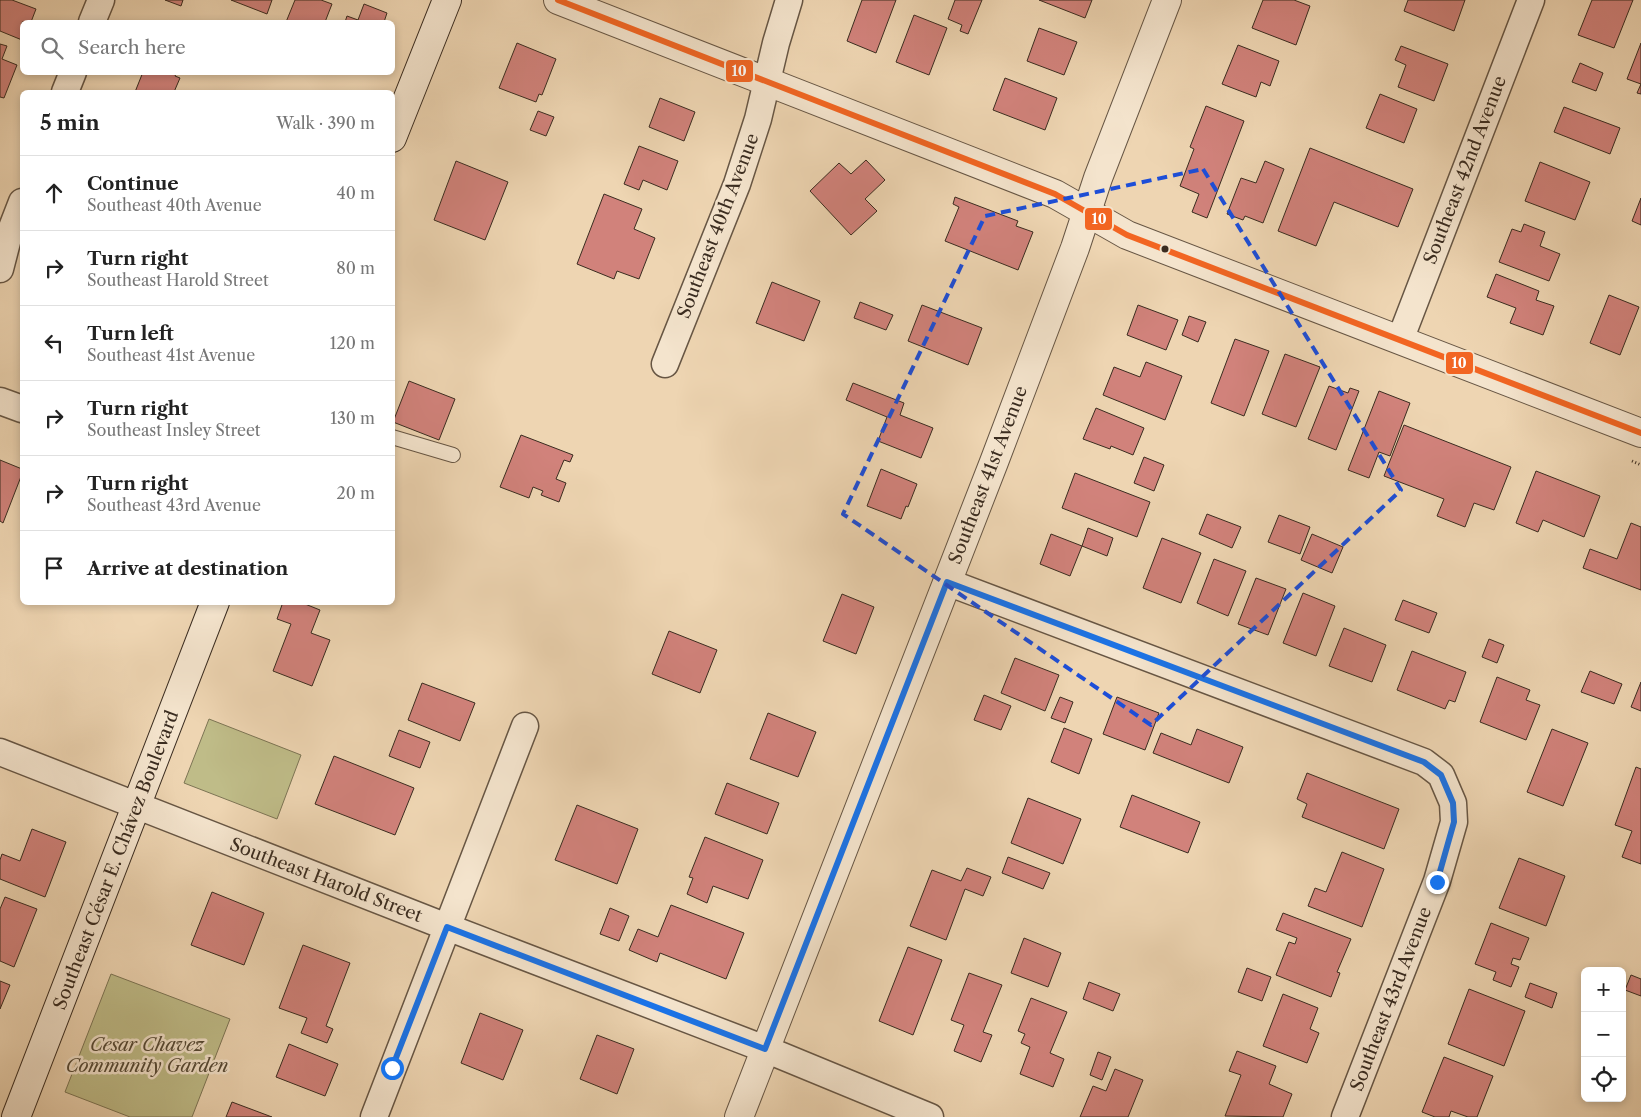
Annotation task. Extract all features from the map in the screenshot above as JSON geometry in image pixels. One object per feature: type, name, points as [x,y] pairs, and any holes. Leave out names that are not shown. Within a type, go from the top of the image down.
[{"type":"street","points":[[93,20],[101,0]]},
{"type":"street","points":[[395,130],[447,0]]},
{"type":"street","points":[[558,0],[1055,194],[1127,235],[1641,433]]},
{"type":"street","name":"Southeast 40th Avenue","points":[[665,364],[737,184],[758,119],[789,0]]},
{"type":"street","name":"Southeast 41st Avenue","points":[[739,1117],[1061,285],[1098,178],[1167,0]]},
{"type":"street","name":"Southeast 42nd Avenue","points":[[1400,340],[1531,0]]},
{"type":"street","points":[[66,90],[72,75]]},
{"type":"street","points":[[0,270],[8,238],[20,207]]},
{"type":"street","points":[[0,401],[20,408]]},
{"type":"street","name":"Southeast 43rd Avenue","points":[[947,582],[1424,762],[1441,775],[1453,803],[1454,822],[1437,882],[1344,1117]]},
{"type":"street","name":"Southeast César E. Chávez Boulevard","points":[[11,1114],[136,806],[214,605]]},
{"type":"street","points":[[374,1117],[525,726]]},
{"type":"street","name":"Southeast Harold Street","points":[[0,752],[765,1049],[930,1117]]},
{"type":"lane","points":[[395,438],[453,455]]},
{"type":"highlighted area","points":[[1203,169],[1401,490],[1151,725],[843,514],[985,216]]},
{"type":"green space","points":[[209,719],[301,755],[277,819],[184,783]]},
{"type":"green space","name":"Cesar Chavez Community Garden","points":[[111,974],[230,1019],[192,1117],[130,1117],[65,1092]]},
{"type":"building","points":[[0,0],[12,0],[36,9],[32,20],[20,20],[20,39],[0,31]]},
{"type":"building","points":[[165,0],[183,0],[181,6]]},
{"type":"building","points":[[231,0],[272,0],[267,14]]},
{"type":"building","points":[[295,0],[321,0],[332,4],[326,20],[287,20]]},
{"type":"building","points":[[862,0],[896,0],[876,53],[847,41]]},
{"type":"building","points":[[955,0],[982,0],[968,34],[960,31],[962,25],[948,19]]},
{"type":"building","points":[[1039,0],[1092,0],[1085,18]]},
{"type":"building","points":[[1263,0],[1294,0],[1310,6],[1296,45],[1252,28]]},
{"type":"building","points":[[1408,0],[1465,0],[1454,31],[1404,11]]},
{"type":"building","points":[[1592,0],[1633,0],[1614,48],[1578,35]]},
{"type":"building","points":[[364,4],[387,13],[385,20],[358,20]]},
{"type":"building","points":[[914,15],[947,28],[929,75],[896,62]]},
{"type":"building","points":[[347,16],[358,20],[346,20]]},
{"type":"building","points":[[1039,28],[1077,42],[1064,75],[1027,61]]},
{"type":"building","points":[[517,43],[556,59],[542,95],[539,94],[536,102],[499,88]]},
{"type":"building","points":[[1641,43],[1641,84],[1627,79]]},
{"type":"building","points":[[0,44],[7,46],[2,59],[17,65],[4,98],[0,97]]},
{"type":"building","points":[[1238,45],[1279,61],[1270,86],[1261,82],[1256,97],[1222,84]]},
{"type":"building","points":[[1401,46],[1448,64],[1434,101],[1398,87],[1406,65],[1395,60]]},
{"type":"building","points":[[1580,63],[1603,73],[1596,91],[1572,82]]},
{"type":"building","points":[[142,75],[176,75],[180,78],[175,90],[136,90]]},
{"type":"building","points":[[1005,78],[1057,98],[1045,130],[993,110]]},
{"type":"building","points":[[1641,84],[1641,94],[1637,93]]},
{"type":"building","points":[[1380,94],[1417,109],[1404,143],[1366,128]]},
{"type":"building","points":[[660,98],[695,112],[684,141],[649,127]]},
{"type":"building","points":[[1206,106],[1244,121],[1207,218],[1192,212],[1199,194],[1180,186],[1194,149],[1190,147]]},
{"type":"building","points":[[1564,107],[1620,128],[1610,154],[1554,132]]},
{"type":"building","points":[[538,111],[554,117],[546,136],[530,130]]},
{"type":"building","points":[[639,146],[678,161],[667,190],[643,180],[639,190],[624,184]]},
{"type":"building","points":[[1310,148],[1413,189],[1398,227],[1334,202],[1316,246],[1278,231]]},
{"type":"building","points":[[866,160],[885,180],[865,199],[877,211],[851,235],[810,191],[839,163],[851,174]]},
{"type":"building","points":[[456,161],[508,182],[485,240],[434,220]]},
{"type":"building","points":[[1265,161],[1284,169],[1263,223],[1245,216],[1243,220],[1227,214],[1241,178],[1256,183]]},
{"type":"building","points":[[1540,162],[1590,182],[1575,220],[1525,201]]},
{"type":"building","points":[[604,194],[642,209],[634,229],[655,238],[639,279],[617,271],[614,279],[577,264]]},
{"type":"building","points":[[955,197],[1018,221],[1016,226],[1033,232],[1018,270],[945,241],[959,207],[953,204]]},
{"type":"building","points":[[1641,198],[1641,225],[1632,221]]},
{"type":"building","points":[[1524,224],[1545,232],[1540,246],[1560,254],[1549,281],[1499,262],[1512,229],[1521,232]]},
{"type":"building","points":[[1496,274],[1539,291],[1536,300],[1554,306],[1543,335],[1510,323],[1516,308],[1487,297]]},
{"type":"building","points":[[772,282],[820,301],[804,341],[756,323]]},
{"type":"building","points":[[1609,295],[1639,307],[1620,355],[1590,343]]},
{"type":"building","points":[[860,302],[893,315],[886,330],[854,318]]},
{"type":"building","points":[[922,305],[982,328],[968,365],[908,341]]},
{"type":"building","points":[[1138,305],[1178,320],[1166,350],[1127,335]]},
{"type":"building","points":[[1189,316],[1206,322],[1198,342],[1182,335]]},
{"type":"building","points":[[1235,339],[1269,351],[1244,416],[1211,403]]},
{"type":"building","points":[[1285,354],[1320,367],[1296,427],[1262,414]]},
{"type":"building","points":[[1146,362],[1182,376],[1165,420],[1103,395],[1114,367],[1140,377]]},
{"type":"building","points":[[409,381],[455,399],[439,440],[395,423],[395,417]]},
{"type":"building","points":[[853,383],[904,403],[900,415],[933,428],[921,458],[878,441],[887,417],[846,400]]},
{"type":"building","points":[[1329,386],[1348,393],[1350,388],[1359,391],[1336,450],[1308,439]]},
{"type":"building","points":[[1379,391],[1410,403],[1390,456],[1379,452],[1369,478],[1348,470]]},
{"type":"building","points":[[1096,408],[1144,428],[1133,455],[1111,446],[1110,449],[1083,439]]},
{"type":"building","points":[[1404,425],[1511,467],[1494,510],[1474,503],[1465,527],[1437,516],[1444,499],[1384,476]]},
{"type":"building","points":[[521,435],[573,455],[570,462],[564,460],[556,479],[566,483],[559,502],[541,495],[543,491],[533,487],[529,498],[500,487]]},
{"type":"building","points":[[1144,457],[1164,465],[1154,491],[1134,483]]},
{"type":"building","points":[[0,460],[20,468],[20,479],[3,523],[0,521]]},
{"type":"building","points":[[881,469],[917,484],[901,519],[867,506]]},
{"type":"building","points":[[1536,471],[1600,496],[1584,537],[1543,520],[1538,532],[1516,523]]},
{"type":"building","points":[[1075,473],[1150,502],[1137,537],[1062,508]]},
{"type":"building","points":[[1207,514],[1241,527],[1232,548],[1199,534]]},
{"type":"building","points":[[1279,515],[1310,527],[1300,554],[1268,542]]},
{"type":"building","points":[[1631,523],[1641,527],[1641,590],[1583,568],[1590,549],[1617,559]]},
{"type":"building","points":[[1088,528],[1113,538],[1107,556],[1082,546]]},
{"type":"building","points":[[1051,534],[1082,546],[1070,576],[1040,564]]},
{"type":"building","points":[[1312,534],[1343,547],[1332,573],[1301,560]]},
{"type":"building","points":[[1162,538],[1201,553],[1181,603],[1143,588]]},
{"type":"building","points":[[1214,559],[1246,571],[1228,616],[1197,603]]},
{"type":"building","points":[[1256,578],[1286,589],[1268,635],[1238,624]]},
{"type":"building","points":[[1303,593],[1335,606],[1316,656],[1283,643]]},
{"type":"building","points":[[842,594],[874,607],[856,654],[823,641]]},
{"type":"building","points":[[1403,600],[1437,613],[1429,633],[1395,620]]},
{"type":"building","points":[[282,605],[308,605],[320,610],[311,633],[330,640],[312,686],[273,671],[291,624],[277,619]]},
{"type":"building","points":[[1344,628],[1386,645],[1372,682],[1329,666]]},
{"type":"building","points":[[669,631],[717,650],[700,693],[652,674]]},
{"type":"building","points":[[1489,639],[1504,645],[1497,663],[1482,657]]},
{"type":"building","points":[[1412,651],[1466,672],[1455,702],[1449,700],[1445,709],[1397,690]]},
{"type":"building","points":[[1015,658],[1059,675],[1045,711],[1001,693]]},
{"type":"building","points":[[1590,671],[1622,684],[1614,704],[1581,692]]},
{"type":"building","points":[[1497,677],[1530,690],[1526,700],[1540,705],[1526,740],[1480,722]]},
{"type":"building","points":[[1641,682],[1641,711],[1631,707]]},
{"type":"building","points":[[422,683],[475,703],[460,741],[408,720]]},
{"type":"building","points":[[984,695],[1011,706],[1001,730],[974,720]]},
{"type":"building","points":[[1060,697],[1073,702],[1065,723],[1051,718]]},
{"type":"building","points":[[1117,697],[1159,713],[1145,750],[1103,734]]},
{"type":"building","points":[[768,713],[816,732],[798,777],[750,759]]},
{"type":"building","points":[[1064,728],[1092,739],[1079,774],[1051,762]]},
{"type":"building","points":[[1197,729],[1243,747],[1229,783],[1153,753],[1161,733],[1191,745]]},
{"type":"building","points":[[1552,729],[1588,743],[1563,806],[1527,792]]},
{"type":"building","points":[[399,730],[430,742],[420,768],[389,756]]},
{"type":"building","points":[[334,756],[414,788],[395,835],[315,804]]},
{"type":"building","points":[[1636,767],[1641,769],[1641,864],[1622,857],[1632,831],[1615,825]]},
{"type":"building","points":[[1307,773],[1399,809],[1384,849],[1302,817],[1307,804],[1297,799]]},
{"type":"building","points":[[727,783],[779,803],[767,834],[715,814]]},
{"type":"building","points":[[1132,795],[1200,822],[1188,853],[1120,827]]},
{"type":"building","points":[[1028,798],[1081,819],[1063,864],[1011,843]]},
{"type":"building","points":[[577,805],[638,829],[617,884],[555,860]]},
{"type":"building","points":[[32,829],[66,842],[45,897],[0,879],[0,860],[2,854],[20,861]]},
{"type":"building","points":[[705,837],[763,860],[748,899],[713,886],[707,903],[687,894],[693,878],[689,877]]},
{"type":"building","points":[[1342,852],[1384,869],[1362,927],[1308,906],[1315,888],[1326,892]]},
{"type":"building","points":[[1008,857],[1050,873],[1043,889],[1002,873]]},
{"type":"building","points":[[1519,858],[1565,876],[1546,926],[1499,908]]},
{"type":"building","points":[[967,868],[991,877],[983,896],[965,889],[946,940],[910,926],[932,870],[961,881]]},
{"type":"building","points":[[212,892],[264,913],[244,965],[191,945]]},
{"type":"building","points":[[5,897],[37,909],[14,967],[0,961],[0,909]]},
{"type":"building","points":[[671,905],[744,933],[726,979],[660,953],[657,962],[629,950],[638,929],[658,937]]},
{"type":"building","points":[[610,908],[629,916],[619,941],[600,934]]},
{"type":"building","points":[[1283,913],[1351,939],[1337,972],[1340,973],[1331,997],[1276,975],[1289,942],[1295,944],[1297,938],[1276,930]]},
{"type":"building","points":[[1491,923],[1529,938],[1520,960],[1513,958],[1511,964],[1519,967],[1511,987],[1493,980],[1496,972],[1475,964]]},
{"type":"building","points":[[1024,938],[1061,953],[1048,987],[1011,973]]},
{"type":"building","points":[[303,945],[350,963],[326,1026],[333,1029],[327,1043],[301,1033],[307,1018],[279,1008]]},
{"type":"building","points":[[908,947],[942,960],[913,1035],[879,1021]]},
{"type":"building","points":[[1247,968],[1271,977],[1262,1001],[1238,992]]},
{"type":"building","points":[[969,973],[1002,985],[983,1032],[992,1035],[981,1062],[954,1051],[964,1025],[951,1020]]},
{"type":"building","points":[[1631,975],[1641,979],[1641,996],[1626,990]]},
{"type":"building","points":[[0,981],[10,985],[0,1009]]},
{"type":"building","points":[[1089,982],[1120,994],[1113,1011],[1083,999]]},
{"type":"building","points":[[1530,983],[1557,993],[1552,1008],[1525,997]]},
{"type":"building","points":[[1469,989],[1525,1011],[1504,1066],[1448,1044]]},
{"type":"building","points":[[1283,994],[1318,1008],[1310,1029],[1319,1033],[1307,1063],[1263,1046]]},
{"type":"building","points":[[1031,998],[1067,1012],[1050,1053],[1064,1059],[1053,1087],[1020,1074],[1030,1047],[1021,1043],[1025,1034],[1018,1031]]},
{"type":"building","points":[[480,1013],[523,1030],[503,1080],[461,1063]]},
{"type":"building","points":[[597,1035],[634,1049],[617,1094],[580,1079]]},
{"type":"building","points":[[289,1044],[338,1064],[325,1096],[276,1077]]},
{"type":"building","points":[[1237,1051],[1276,1066],[1269,1084],[1292,1094],[1283,1117],[1225,1116],[1241,1075],[1229,1071]]},
{"type":"building","points":[[1098,1052],[1111,1057],[1102,1080],[1090,1075]]},
{"type":"building","points":[[1444,1057],[1493,1076],[1477,1117],[1468,1117],[1451,1111],[1449,1117],[1435,1117],[1422,1112]]},
{"type":"building","points":[[1115,1069],[1143,1080],[1128,1117],[1080,1117],[1093,1086],[1106,1091]]},
{"type":"building","points":[[232,1102],[272,1117],[226,1117]]},
{"type":"transit line","name":"10","points":[[558,0],[1055,194],[1127,235],[1641,433]]},
{"type":"route","points":[[392,1068],[447,927],[765,1049],[947,582],[1424,762],[1441,775],[1453,803],[1454,822],[1437,882]]}]
